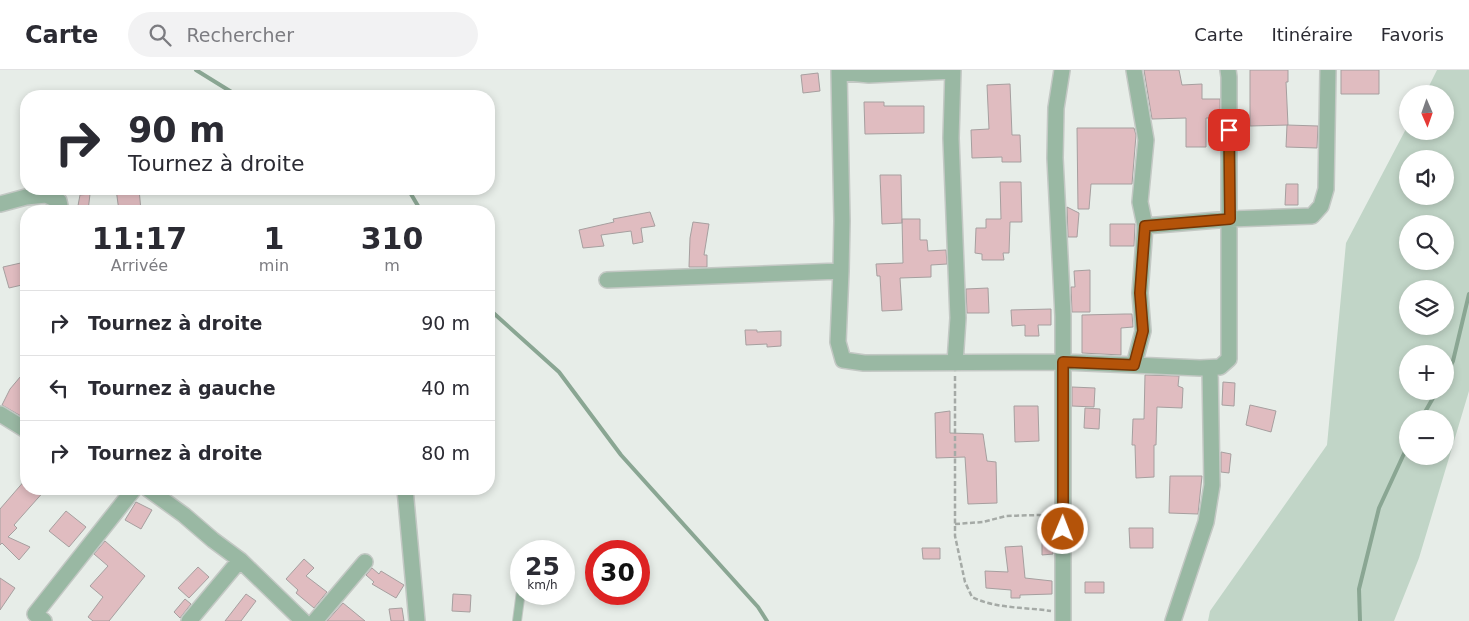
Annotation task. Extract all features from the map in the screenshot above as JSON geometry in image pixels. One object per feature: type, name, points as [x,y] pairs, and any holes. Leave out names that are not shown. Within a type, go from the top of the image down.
[{"type":"street","points":[[1062,70],[1056,108],[1055,158],[1063,316],[1063,617]]},
{"type":"street","points":[[1134,70],[1146,140],[1140,202],[1145,226],[1140,293],[1143,331],[1134,365]]},
{"type":"street","points":[[955,363],[958,318],[951,138],[953,71],[869,76],[839,71],[842,221],[838,342],[843,360],[864,363],[955,363],[1063,362],[1210,368],[1220,367],[1229,359],[1228,70]]},
{"type":"street","points":[[1145,226],[1230,219],[1312,216],[1321,206],[1326,189],[1328,70]]},
{"type":"street","points":[[0,204],[26,197],[46,195],[59,201],[60,205]]},
{"type":"street","points":[[607,280],[841,271]]},
{"type":"street","points":[[1172,621],[1206,522],[1212,485],[1210,368]]},
{"type":"street","points":[[0,414],[20,426]]},
{"type":"street","points":[[44,621],[35,614],[129,495]]},
{"type":"street","points":[[157,495],[184,514],[213,540],[240,560],[303,621]]},
{"type":"street","points":[[406,495],[417,621]]},
{"type":"street","points":[[189,621],[240,560]]},
{"type":"street","points":[[315,621],[365,562]]},
{"type":"lane","points":[[517,621],[519,605]]},
{"type":"path","points":[[955,363],[955,536],[972,597],[993,605],[1063,617]]},
{"type":"path","points":[[955,524],[1039,514],[1063,518]]},
{"type":"green space","points":[[1437,70],[1469,70],[1469,391],[1454,441],[1454,410],[1399,410],[1399,465],[1447,465],[1419,558],[1394,621],[1208,621],[1210,611],[1327,445],[1346,243],[1400,140],[1454,140],[1454,85],[1430,85]]},
{"type":"building","points":[[1144,70],[1179,70],[1182,85],[1202,84],[1202,99],[1220,99],[1220,118],[1206,118],[1206,147],[1186,147],[1186,118],[1152,119]]},
{"type":"building","points":[[1250,70],[1288,70],[1288,82],[1286,82],[1288,125],[1250,126]]},
{"type":"building","points":[[1341,70],[1379,70],[1379,94],[1341,94]]},
{"type":"building","points":[[818,73],[820,91],[803,93],[801,75]]},
{"type":"building","points":[[1010,84],[1012,135],[1020,135],[1021,162],[1002,162],[1002,157],[972,158],[971,130],[989,129],[987,85]]},
{"type":"building","points":[[864,102],[884,102],[884,106],[924,106],[924,133],[865,134]]},
{"type":"building","points":[[1287,125],[1318,126],[1317,148],[1286,147]]},
{"type":"building","points":[[1077,128],[1134,128],[1136,135],[1132,184],[1091,184],[1089,209],[1078,209]]},
{"type":"building","points":[[880,175],[901,175],[902,223],[882,224]]},
{"type":"building","points":[[1000,182],[1021,182],[1022,222],[1010,222],[1009,253],[1003,253],[1004,260],[982,260],[982,254],[975,253],[976,228],[986,228],[986,219],[1001,219]]},
{"type":"building","points":[[1286,184],[1298,184],[1298,205],[1285,205]]},
{"type":"building","points":[[80,195],[90,195],[89,205],[78,205]]},
{"type":"building","points":[[117,195],[140,195],[140,205],[118,205]]},
{"type":"building","points":[[1067,207],[1079,213],[1077,237],[1068,237]]},
{"type":"building","points":[[650,212],[655,226],[641,228],[643,242],[633,244],[631,231],[601,235],[604,246],[583,248],[579,230],[614,222],[613,219]]},
{"type":"building","points":[[902,219],[920,219],[920,240],[927,240],[928,251],[946,250],[947,264],[931,265],[931,277],[900,278],[902,310],[882,311],[880,276],[877,276],[876,264],[903,263]]},
{"type":"building","points":[[693,222],[709,224],[704,255],[707,255],[707,267],[689,267],[690,238]]},
{"type":"building","points":[[1110,224],[1135,224],[1134,246],[1110,246]]},
{"type":"building","points":[[20,263],[20,285],[9,288],[3,267]]},
{"type":"building","points":[[1090,270],[1090,312],[1072,312],[1071,287],[1075,287],[1074,271]]},
{"type":"building","points":[[988,288],[989,313],[967,313],[966,289]]},
{"type":"building","points":[[1051,309],[1051,325],[1038,325],[1039,336],[1025,336],[1025,325],[1012,326],[1011,310]]},
{"type":"building","points":[[1132,314],[1133,327],[1121,328],[1121,355],[1082,353],[1082,315]]},
{"type":"building","points":[[745,330],[757,330],[757,332],[781,331],[781,346],[767,347],[767,344],[746,345]]},
{"type":"building","points":[[1145,375],[1179,376],[1178,386],[1183,388],[1182,408],[1157,407],[1154,477],[1136,478],[1135,445],[1132,445],[1133,419],[1144,419]]},
{"type":"building","points":[[20,377],[20,416],[2,405],[10,389]]},
{"type":"building","points":[[1223,382],[1235,383],[1234,406],[1222,405]]},
{"type":"building","points":[[1072,387],[1095,388],[1094,407],[1072,406]]},
{"type":"building","points":[[1250,405],[1276,411],[1271,432],[1246,425]]},
{"type":"building","points":[[1014,406],[1038,406],[1039,441],[1015,442]]},
{"type":"building","points":[[1085,408],[1100,409],[1099,429],[1084,428]]},
{"type":"building","points":[[950,411],[950,433],[983,434],[987,461],[996,462],[997,503],[968,504],[965,457],[936,458],[935,413]]},
{"type":"building","points":[[1221,452],[1231,454],[1229,473],[1221,472]]},
{"type":"building","points":[[1170,476],[1202,476],[1198,514],[1169,513]]},
{"type":"building","points":[[20,486],[20,495],[41,495],[14,525],[17,528],[8,537],[30,547],[19,560],[2,543],[0,545],[0,509]]},
{"type":"building","points":[[136,502],[152,510],[141,529],[125,520]]},
{"type":"building","points":[[66,511],[86,527],[69,547],[49,531]]},
{"type":"building","points":[[1129,528],[1153,528],[1153,548],[1130,548]]},
{"type":"building","points":[[105,541],[145,576],[109,621],[93,621],[88,617],[103,597],[90,586],[108,566],[94,554]]},
{"type":"building","points":[[1042,542],[1052,542],[1053,554],[1042,555]]},
{"type":"building","points":[[1022,546],[1025,578],[1052,581],[1052,594],[1020,595],[1020,598],[1011,598],[1011,590],[986,588],[985,571],[1008,572],[1005,547]]},
{"type":"building","points":[[922,548],[940,548],[940,559],[923,559]]},
{"type":"building","points":[[304,559],[314,568],[306,576],[327,592],[314,608],[296,593],[298,590],[286,579]]},
{"type":"building","points":[[198,567],[209,577],[189,598],[178,588]]},
{"type":"building","points":[[372,568],[379,574],[381,571],[404,585],[396,598],[372,584],[374,582],[366,575]]},
{"type":"building","points":[[0,578],[15,588],[0,610]]},
{"type":"building","points":[[1085,582],[1104,582],[1104,593],[1085,593]]},
{"type":"building","points":[[246,594],[256,601],[241,621],[225,621]]},
{"type":"building","points":[[453,594],[471,595],[470,612],[452,611]]},
{"type":"building","points":[[185,599],[191,604],[180,618],[174,612]]},
{"type":"building","points":[[343,603],[365,621],[327,621]]},
{"type":"building","points":[[402,608],[404,621],[391,621],[389,609]]},
{"type":"waterway","points":[[196,70],[228,90]]},
{"type":"waterway","points":[[412,195],[417,205]]},
{"type":"waterway","points":[[1454,357],[1469,294]]},
{"type":"waterway","points":[[495,314],[559,372],[621,455],[758,607],[767,621]]},
{"type":"waterway","points":[[1426,410],[1432,400]]},
{"type":"waterway","points":[[1360,621],[1359,589],[1379,508],[1399,465]]},
{"type":"route","points":[[1063,529],[1063,362],[1134,365],[1143,331],[1140,293],[1145,226],[1230,219],[1229,130]]}]
